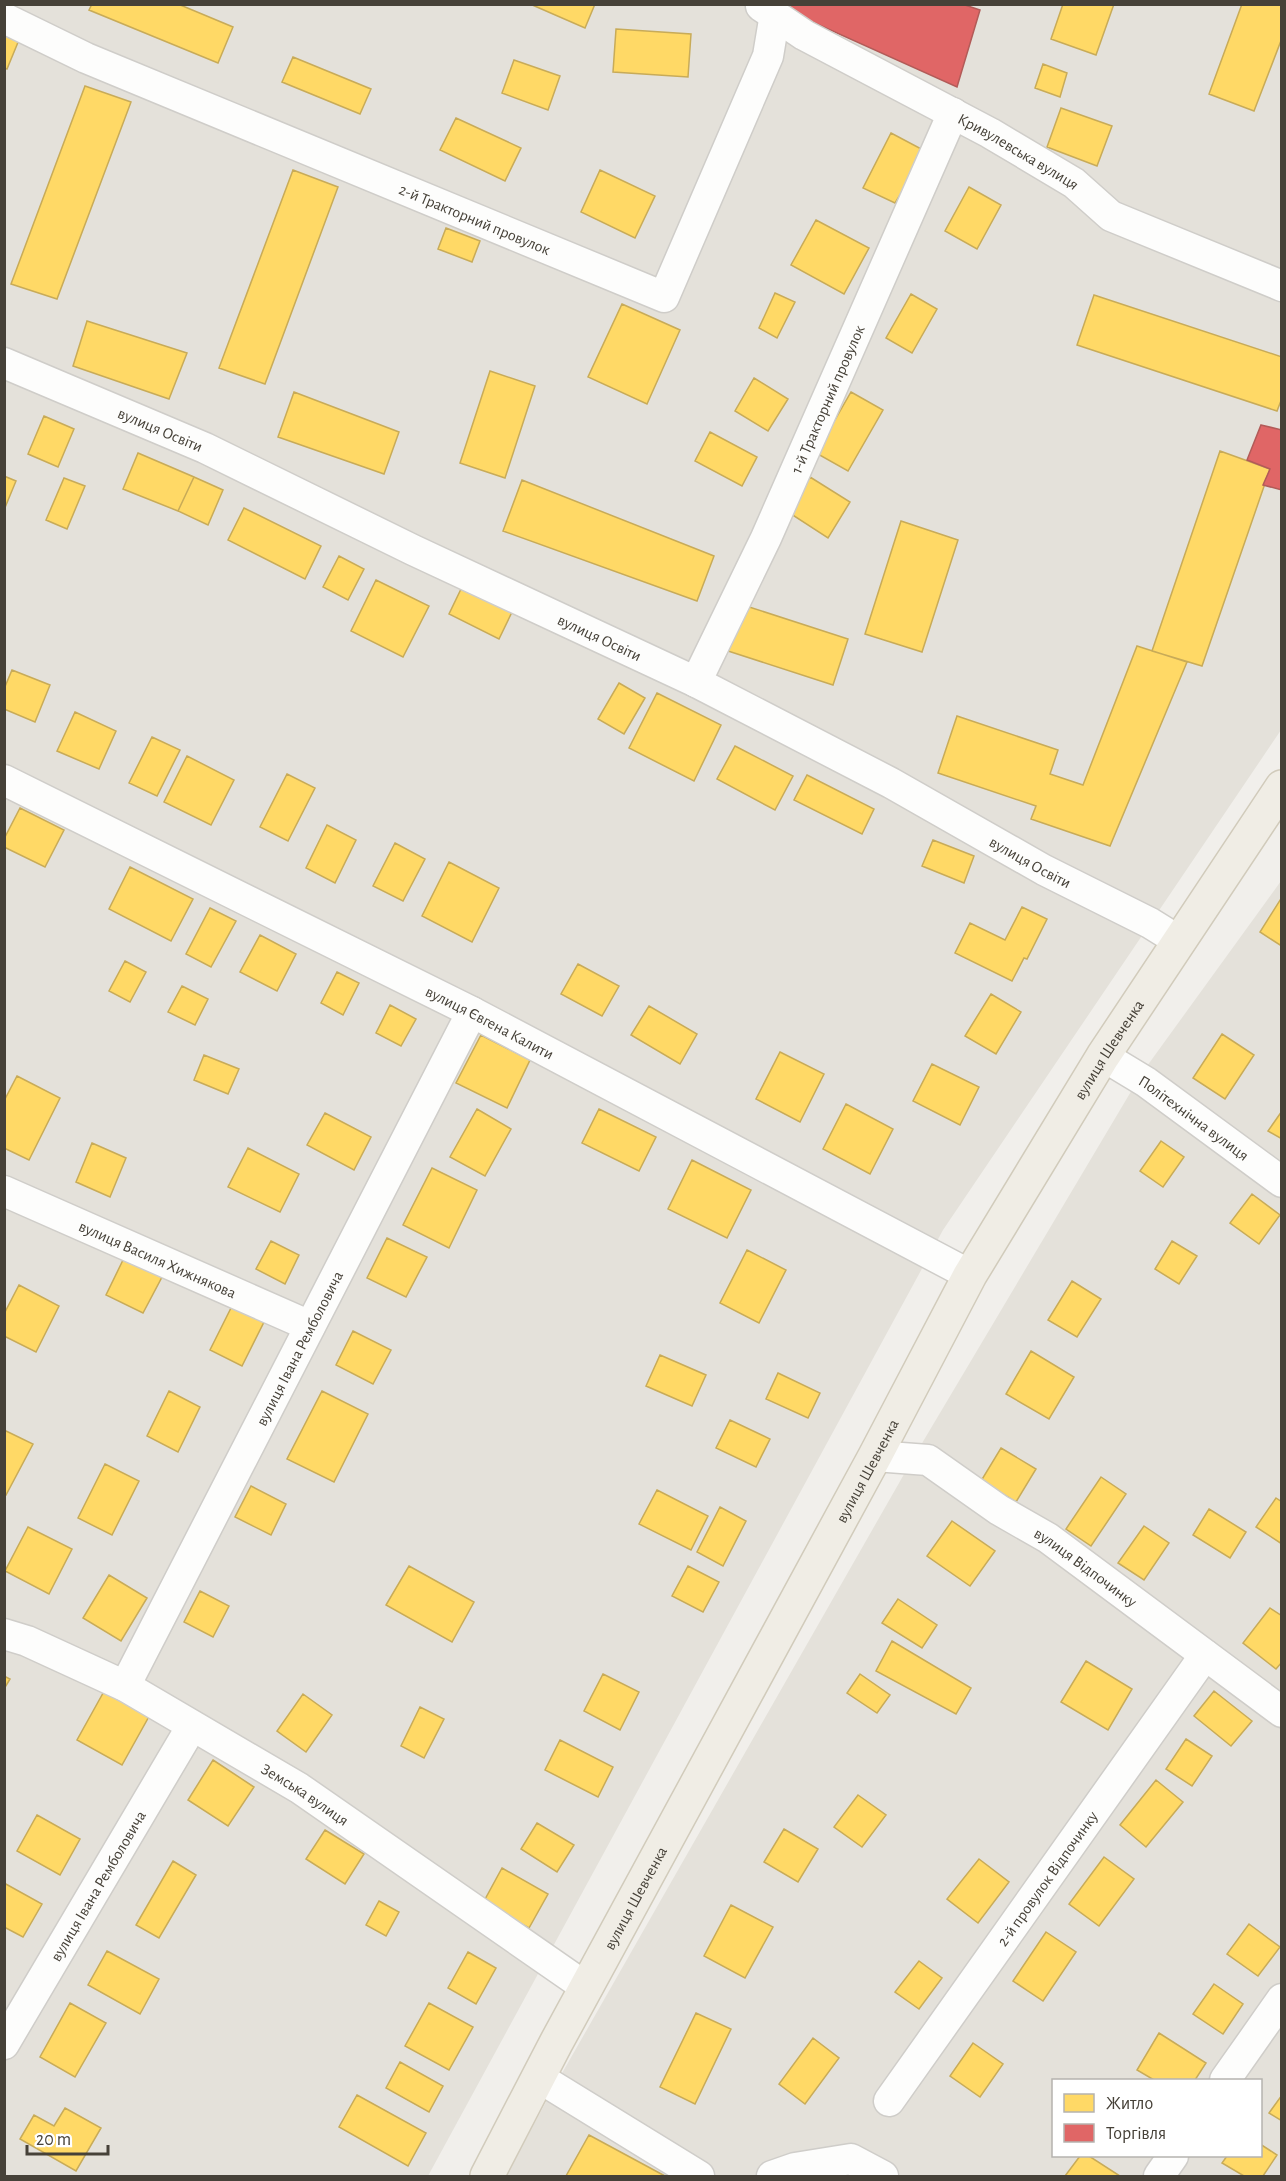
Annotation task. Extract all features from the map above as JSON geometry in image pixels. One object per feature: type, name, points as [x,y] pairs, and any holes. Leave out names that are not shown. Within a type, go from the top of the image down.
[{"type":"main road","name":"вулиця Шевченка","points":[[487,2176],[970,1275],[1103,1056],[1281,787]]},
{"type":"street","name":"2-й Тракторний провулок","points":[[4,18],[86,58],[664,297],[768,56],[766,9]]},
{"type":"street","name":"Кривулевська вулиця","points":[[766,9],[804,35],[953,113],[1074,183],[1110,216],[1281,286]]},
{"type":"street","name":"1-й Тракторний провулок","points":[[696,682],[766,538],[953,113]]},
{"type":"street","name":"вулиця Освіти","points":[[4,363],[206,448],[413,550],[696,682],[891,783],[1044,870],[1179,941]]},
{"type":"street","name":"вулиця Євгена Калити","points":[[4,780],[472,1012],[970,1275]]},
{"type":"street","name":"вулиця Івана Ремболовича","points":[[125,1686],[472,1012]]},
{"type":"street","name":"Політехнічна вулиця","points":[[1103,1056],[1146,1082],[1281,1182]]},
{"type":"street","name":"вулиця Василя Хижнякова","points":[[4,1191],[310,1326]]},
{"type":"street","name":"вулиця Відпочинку","points":[[875,1456],[928,1460],[999,1509],[1048,1538],[1281,1712]]},
{"type":"street","name":"Земська вулиця","points":[[4,1634],[27,1641],[125,1686],[299,1788],[587,1988]]},
{"type":"street","name":"2-й провулок Відпочинку","points":[[889,2101],[1204,1655]]},
{"type":"street","name":"вулиця Івана Ремболовича","points":[[4,2044],[192,1726]]},
{"type":"street","points":[[1226,2079],[1281,1999]]},
{"type":"street","points":[[538,2078],[699,2176]]},
{"type":"street","points":[[1159,2176],[1172,2157]]},
{"type":"street","points":[[772,2176],[795,2168],[852,2159],[883,2176]]},
{"type":"shaded area","points":[[5,5],[1281,5],[1281,730],[943,1230],[428,2176],[5,2176]]},
{"type":"shaded area","points":[[1281,881],[1281,2176],[902,2176],[867,2156],[821,2176],[506,2176],[553,2089],[915,1455],[1142,1073]]},
{"type":"building: Житло","points":[[92,4],[178,4],[233,27],[218,63],[89,10]]},
{"type":"building: Житло","points":[[530,4],[595,4],[585,28]]},
{"type":"building: Житло","points":[[1063,4],[1114,4],[1096,55],[1051,39]]},
{"type":"building: Житло","points":[[1242,4],[1282,4],[1282,38],[1254,111],[1209,94]]},
{"type":"building: Житло","points":[[4,29],[21,35],[7,69],[4,68]]},
{"type":"building: Житло","points":[[616,29],[691,34],[688,77],[613,72]]},
{"type":"building: Житло","points":[[293,57],[371,89],[360,114],[282,82]]},
{"type":"building: Житло","points":[[514,60],[560,76],[548,110],[502,93]]},
{"type":"building: Житло","points":[[1043,64],[1067,73],[1060,97],[1035,88]]},
{"type":"building: Житло","points":[[85,86],[131,102],[57,299],[11,284]]},
{"type":"building: Житло","points":[[1061,108],[1112,126],[1097,166],[1047,147]]},
{"type":"building: Житло","points":[[456,118],[521,148],[505,181],[440,150]]},
{"type":"building: Житло","points":[[891,133],[927,152],[895,203],[863,188]]},
{"type":"building: Житло","points":[[293,170],[338,187],[265,384],[219,368]]},
{"type":"building: Житло","points":[[600,170],[655,196],[635,238],[581,212]]},
{"type":"building: Житло","points":[[969,187],[1001,205],[977,249],[945,231]]},
{"type":"building: Житло","points":[[816,220],[869,248],[844,294],[791,265]]},
{"type":"building: Житло","points":[[446,228],[480,241],[472,262],[438,249]]},
{"type":"building: Житло","points":[[775,293],[795,302],[777,338],[759,328]]},
{"type":"building: Житло","points":[[911,294],[937,309],[912,353],[886,338]]},
{"type":"building: Житло","points":[[1094,295],[1282,357],[1282,398],[1277,411],[1077,345]]},
{"type":"building: Житло","points":[[622,304],[680,330],[647,404],[588,377]]},
{"type":"building: Житло","points":[[87,321],[187,353],[169,399],[73,366]]},
{"type":"building: Житло","points":[[490,371],[535,386],[505,478],[460,463]]},
{"type":"building: Житло","points":[[754,378],[788,399],[768,431],[735,411]]},
{"type":"building: Житло","points":[[294,392],[399,432],[384,474],[278,437]]},
{"type":"building: Житло","points":[[851,392],[883,410],[848,471],[816,453]]},
{"type":"building: Житло","points":[[44,416],[74,429],[58,467],[28,454]]},
{"type":"building: Житло","points":[[710,432],[757,457],[742,486],[695,461]]},
{"type":"building: Житло","points":[[1220,451],[1270,469],[1202,666],[1152,651]]},
{"type":"building: Житло","points":[[138,453],[194,477],[178,511],[123,489]]},
{"type":"building: Житло","points":[[4,476],[16,481],[4,510]]},
{"type":"building: Житло","points":[[194,477],[223,490],[208,525],[178,511]]},
{"type":"building: Житло","points":[[810,477],[850,502],[828,538],[788,512]]},
{"type":"building: Житло","points":[[64,478],[85,486],[67,529],[46,520]]},
{"type":"building: Житло","points":[[522,480],[714,556],[697,601],[503,531]]},
{"type":"building: Житло","points":[[244,508],[321,546],[305,579],[228,540]]},
{"type":"building: Житло","points":[[901,521],[958,540],[922,652],[865,634]]},
{"type":"building: Житло","points":[[339,556],[364,569],[348,600],[323,587]]},
{"type":"building: Житло","points":[[376,580],[429,606],[403,657],[351,631]]},
{"type":"building: Житло","points":[[462,587],[512,612],[499,639],[449,614]]},
{"type":"building: Житло","points":[[743,605],[848,639],[833,685],[728,651]]},
{"type":"building: Житло","points":[[1137,646],[1187,662],[1110,846],[1031,819],[1036,806],[938,773],[957,716],[1058,750],[1050,774],[1083,785]]},
{"type":"building: Житло","points":[[12,670],[50,685],[35,722],[4,709],[4,689]]},
{"type":"building: Житло","points":[[619,683],[645,698],[624,734],[598,719]]},
{"type":"building: Житло","points":[[657,693],[721,725],[694,781],[629,748]]},
{"type":"building: Житло","points":[[75,712],[116,731],[99,769],[57,751]]},
{"type":"building: Житло","points":[[152,737],[180,750],[157,796],[129,783]]},
{"type":"building: Житло","points":[[735,746],[793,776],[775,810],[717,779]]},
{"type":"building: Житло","points":[[187,756],[234,780],[211,825],[164,802]]},
{"type":"building: Житло","points":[[287,774],[315,788],[288,841],[260,827]]},
{"type":"building: Житло","points":[[807,775],[874,809],[862,834],[794,800]]},
{"type":"building: Житло","points":[[20,808],[64,830],[45,867],[4,847],[4,839]]},
{"type":"building: Житло","points":[[327,825],[356,840],[335,883],[306,868]]},
{"type":"building: Житло","points":[[933,840],[974,856],[964,883],[922,866]]},
{"type":"building: Житло","points":[[395,843],[425,859],[403,901],[373,886]]},
{"type":"building: Житло","points":[[449,862],[499,888],[472,942],[422,916]]},
{"type":"building: Житло","points":[[130,867],[193,899],[171,941],[109,909]]},
{"type":"building: Житло","points":[[1282,897],[1282,942],[1280,945],[1260,932]]},
{"type":"building: Житло","points":[[1022,907],[1047,919],[1027,959],[1024,958],[1012,981],[955,953],[970,923],[1005,940]]},
{"type":"building: Житло","points":[[210,908],[236,921],[211,967],[186,954]]},
{"type":"building: Житло","points":[[260,935],[296,954],[277,991],[240,972]]},
{"type":"building: Житло","points":[[125,961],[146,972],[130,1002],[109,991]]},
{"type":"building: Житло","points":[[578,964],[619,986],[602,1016],[561,994]]},
{"type":"building: Житло","points":[[337,972],[359,983],[343,1015],[321,1003]]},
{"type":"building: Житло","points":[[182,986],[208,999],[195,1025],[168,1012]]},
{"type":"building: Житло","points":[[991,994],[1021,1012],[996,1054],[965,1036]]},
{"type":"building: Житло","points":[[390,1005],[416,1019],[401,1046],[376,1033]]},
{"type":"building: Житло","points":[[649,1006],[697,1034],[680,1064],[631,1035]]},
{"type":"building: Житло","points":[[1222,1034],[1254,1055],[1225,1099],[1193,1078]]},
{"type":"building: Житло","points":[[481,1035],[530,1060],[507,1108],[456,1083]]},
{"type":"building: Житло","points":[[780,1052],[824,1074],[800,1122],[756,1099]]},
{"type":"building: Житло","points":[[204,1055],[239,1069],[228,1094],[194,1080]]},
{"type":"building: Житло","points":[[932,1064],[979,1087],[960,1125],[913,1101]]},
{"type":"building: Житло","points":[[17,1076],[60,1098],[29,1160],[4,1148],[4,1101]]},
{"type":"building: Житло","points":[[846,1104],[893,1129],[870,1174],[823,1149]]},
{"type":"building: Житло","points":[[477,1109],[511,1129],[485,1176],[450,1157]]},
{"type":"building: Житло","points":[[599,1109],[656,1137],[639,1171],[582,1143]]},
{"type":"building: Житло","points":[[1282,1111],[1282,1139],[1268,1131]]},
{"type":"building: Житло","points":[[325,1113],[371,1137],[354,1170],[307,1145]]},
{"type":"building: Житло","points":[[1161,1141],[1184,1157],[1163,1187],[1140,1171]]},
{"type":"building: Житло","points":[[92,1143],[126,1158],[110,1197],[76,1182]]},
{"type":"building: Житло","points":[[248,1148],[299,1174],[280,1212],[228,1187]]},
{"type":"building: Житло","points":[[692,1160],[751,1190],[727,1238],[668,1209]]},
{"type":"building: Житло","points":[[432,1168],[477,1190],[449,1248],[403,1225]]},
{"type":"building: Житло","points":[[1252,1194],[1280,1215],[1259,1244],[1230,1223]]},
{"type":"building: Житло","points":[[387,1238],[427,1257],[406,1297],[367,1278]]},
{"type":"building: Житло","points":[[271,1241],[299,1255],[285,1284],[256,1269]]},
{"type":"building: Житло","points":[[1172,1241],[1197,1256],[1179,1284],[1155,1269]]},
{"type":"building: Житло","points":[[747,1250],[786,1270],[759,1323],[720,1303]]},
{"type":"building: Житло","points":[[124,1258],[162,1277],[143,1313],[106,1295]]},
{"type":"building: Житло","points":[[1072,1281],[1101,1299],[1077,1337],[1048,1320]]},
{"type":"building: Житло","points":[[19,1285],[59,1306],[36,1352],[4,1336],[4,1314]]},
{"type":"building: Житло","points":[[232,1306],[264,1322],[242,1366],[210,1350]]},
{"type":"building: Житло","points":[[353,1331],[391,1350],[373,1384],[336,1365]]},
{"type":"building: Житло","points":[[1031,1351],[1074,1377],[1049,1419],[1006,1394]]},
{"type":"building: Житло","points":[[660,1355],[706,1375],[692,1406],[646,1386]]},
{"type":"building: Житло","points":[[778,1373],[820,1393],[808,1418],[766,1399]]},
{"type":"building: Житло","points":[[169,1391],[200,1407],[178,1452],[147,1436]]},
{"type":"building: Житло","points":[[322,1391],[368,1414],[334,1482],[287,1459]]},
{"type":"building: Житло","points":[[730,1420],[770,1439],[756,1467],[716,1448]]},
{"type":"building: Житло","points":[[4,1430],[33,1444],[6,1495],[4,1494]]},
{"type":"building: Житло","points":[[1001,1448],[1036,1469],[1016,1502],[981,1481]]},
{"type":"building: Житло","points":[[105,1464],[139,1481],[112,1535],[78,1518]]},
{"type":"building: Житло","points":[[1101,1477],[1126,1494],[1091,1546],[1066,1529]]},
{"type":"building: Житло","points":[[251,1486],[286,1504],[271,1535],[235,1517]]},
{"type":"building: Житло","points":[[657,1490],[708,1516],[691,1550],[639,1524]]},
{"type":"building: Житло","points":[[1276,1498],[1282,1502],[1282,1544],[1256,1527]]},
{"type":"building: Житло","points":[[720,1507],[746,1521],[723,1566],[697,1552]]},
{"type":"building: Житло","points":[[1209,1509],[1246,1532],[1230,1558],[1193,1535]]},
{"type":"building: Житло","points":[[952,1521],[995,1551],[970,1586],[927,1556]]},
{"type":"building: Житло","points":[[1144,1526],[1169,1543],[1144,1580],[1118,1563]]},
{"type":"building: Житло","points":[[28,1527],[72,1549],[49,1594],[5,1571]]},
{"type":"building: Житло","points":[[409,1566],[474,1602],[452,1642],[386,1605]]},
{"type":"building: Житло","points":[[688,1566],[719,1582],[703,1612],[672,1596]]},
{"type":"building: Житло","points":[[109,1575],[147,1598],[121,1641],[83,1618]]},
{"type":"building: Житло","points":[[200,1591],[229,1606],[213,1637],[184,1622]]},
{"type":"building: Житло","points":[[898,1599],[937,1625],[922,1648],[882,1623]]},
{"type":"building: Житло","points":[[1270,1608],[1282,1616],[1282,1662],[1276,1669],[1243,1643]]},
{"type":"building: Житло","points":[[892,1641],[971,1688],[956,1714],[876,1671]]},
{"type":"building: Житло","points":[[1086,1661],[1132,1689],[1108,1730],[1061,1702]]},
{"type":"building: Житло","points":[[603,1674],[639,1692],[620,1730],[584,1711]]},
{"type":"building: Житло","points":[[860,1674],[890,1695],[877,1713],[847,1693]]},
{"type":"building: Житло","points":[[4,1676],[10,1679],[4,1689]]},
{"type":"building: Житло","points":[[107,1686],[152,1711],[122,1765],[77,1740]]},
{"type":"building: Житло","points":[[1214,1691],[1252,1721],[1231,1746],[1194,1716]]},
{"type":"building: Житло","points":[[303,1694],[332,1715],[306,1752],[277,1731]]},
{"type":"building: Житло","points":[[420,1707],[444,1719],[424,1758],[401,1746]]},
{"type":"building: Житло","points":[[1186,1739],[1212,1756],[1192,1786],[1166,1769]]},
{"type":"building: Житло","points":[[560,1740],[613,1767],[598,1797],[545,1770]]},
{"type":"building: Житло","points":[[213,1760],[254,1787],[228,1826],[188,1800]]},
{"type":"building: Житло","points":[[1156,1780],[1183,1802],[1146,1847],[1120,1825]]},
{"type":"building: Житло","points":[[858,1795],[886,1815],[862,1847],[834,1827]]},
{"type":"building: Житло","points":[[37,1815],[80,1839],[60,1875],[17,1851]]},
{"type":"building: Житло","points":[[537,1823],[574,1845],[557,1872],[521,1849]]},
{"type":"building: Житло","points":[[784,1829],[818,1849],[798,1882],[764,1862]]},
{"type":"building: Житло","points":[[325,1830],[364,1854],[345,1884],[306,1859]]},
{"type":"building: Житло","points":[[1104,1857],[1134,1879],[1099,1926],[1069,1904]]},
{"type":"building: Житло","points":[[979,1859],[1009,1882],[978,1923],[947,1899]]},
{"type":"building: Житло","points":[[173,1861],[196,1875],[159,1938],[136,1925]]},
{"type":"building: Житло","points":[[502,1868],[548,1894],[529,1928],[483,1903]]},
{"type":"building: Житло","points":[[4,1883],[42,1904],[23,1937],[4,1927]]},
{"type":"building: Житло","points":[[379,1901],[399,1912],[386,1936],[366,1925]]},
{"type":"building: Житло","points":[[731,1905],[773,1927],[745,1978],[704,1956]]},
{"type":"building: Житло","points":[[1249,1924],[1280,1947],[1258,1976],[1227,1954]]},
{"type":"building: Житло","points":[[1046,1932],[1076,1952],[1043,2001],[1013,1981]]},
{"type":"building: Житло","points":[[107,1951],[159,1979],[140,2014],[88,1985]]},
{"type":"building: Житло","points":[[468,1952],[496,1968],[476,2004],[448,1988]]},
{"type":"building: Житло","points":[[919,1961],[942,1978],[919,2009],[895,1992]]},
{"type":"building: Житло","points":[[1214,1984],[1243,2004],[1223,2034],[1193,2014]]},
{"type":"building: Житло","points":[[70,2003],[106,2023],[75,2077],[40,2057]]},
{"type":"building: Житло","points":[[429,2003],[473,2027],[449,2070],[405,2046]]},
{"type":"building: Житло","points":[[696,2013],[731,2029],[695,2104],[660,2087]]},
{"type":"building: Житло","points":[[1159,2033],[1206,2063],[1196,2079],[1152,2079],[1137,2070]]},
{"type":"building: Житло","points":[[813,2038],[839,2058],[805,2104],[779,2084]]},
{"type":"building: Житло","points":[[973,2043],[1003,2064],[980,2097],[950,2076]]},
{"type":"building: Житло","points":[[400,2062],[443,2086],[429,2112],[386,2088]]},
{"type":"building: Житло","points":[[357,2095],[426,2133],[408,2166],[339,2127]]},
{"type":"building: Житло","points":[[1282,2095],[1282,2121],[1269,2113]]},
{"type":"building: Житло","points":[[65,2108],[101,2128],[76,2171],[20,2139],[34,2115],[54,2126]]},
{"type":"building: Житло","points":[[589,2135],[665,2176],[566,2176]]},
{"type":"building: Житло","points":[[1262,2145],[1277,2155],[1263,2176],[1244,2176],[1222,2163],[1226,2157],[1262,2157]]},
{"type":"building: Житло","points":[[1079,2157],[1091,2157],[1120,2176],[1065,2176]]},
{"type":"building: Торгівля","points":[[792,4],[962,4],[980,10],[957,87],[788,11]]},
{"type":"building: Торгівля","points":[[1261,425],[1282,430],[1282,490],[1263,485],[1270,469],[1247,460]]}]
